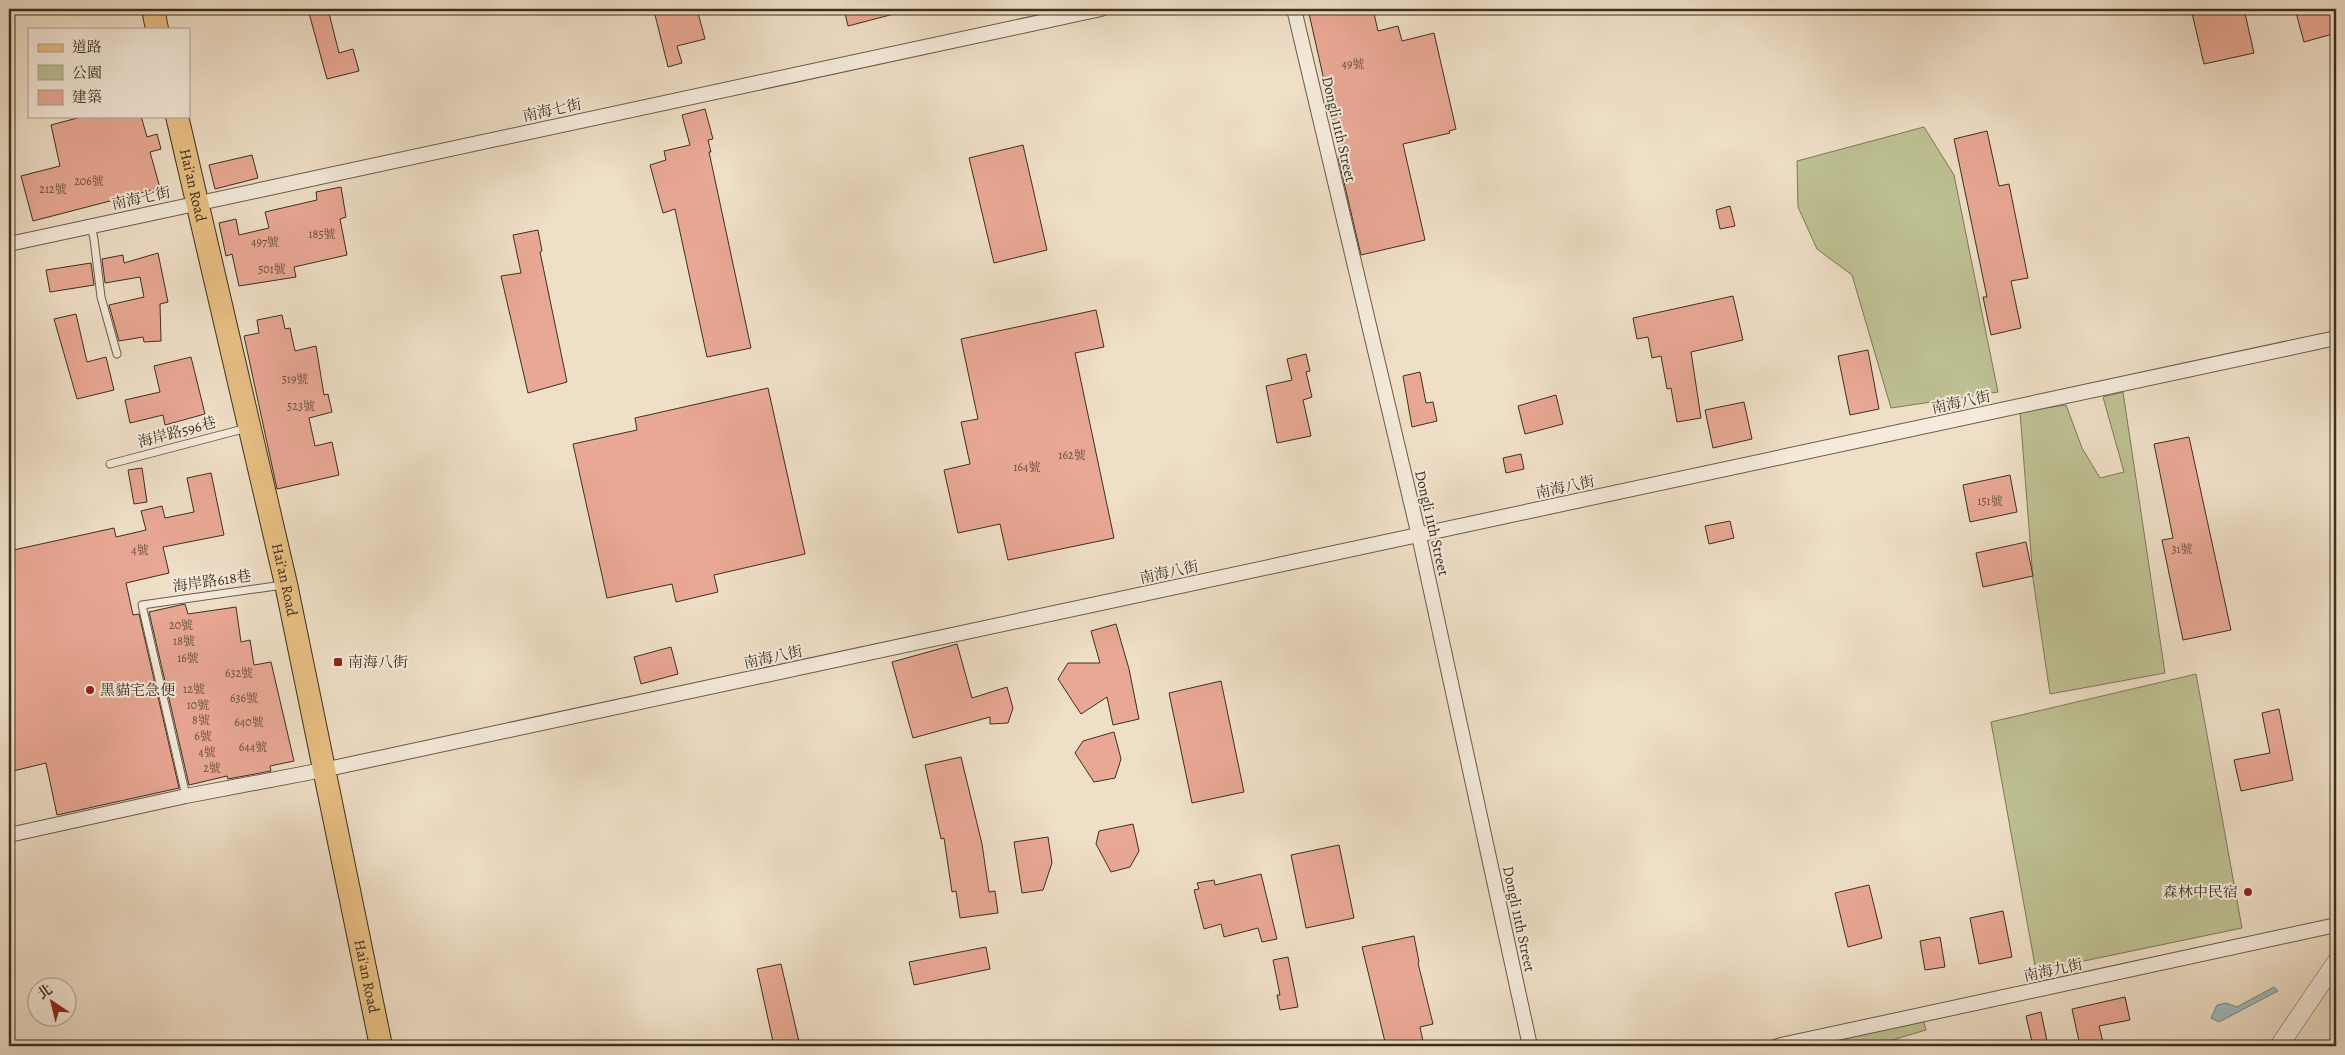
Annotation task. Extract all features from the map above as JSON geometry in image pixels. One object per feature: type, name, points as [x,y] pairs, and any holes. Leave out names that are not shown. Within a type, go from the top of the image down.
[{"type":"main road","points":[[152,9],[157,28]]},
{"type":"main road","name":"Hai'an Road","points":[[177,118],[286,584],[381,1046]]},
{"type":"street","name":"南海七街","points":[[9,244],[197,202],[1101,9]]},
{"type":"street","name":"Dongli 11th Street","points":[[1294,9],[1419,536],[1530,1046]]},
{"type":"street","name":"南海八街","points":[[9,835],[186,796],[323,770],[1419,536],[2336,338]]},
{"type":"street","name":"南海九街","points":[[1777,1046],[2336,925]]},
{"type":"street","points":[[2279,1046],[2336,962]]},
{"type":"lane","points":[[91,225],[101,297],[116,354]]},
{"type":"lane","name":"海岸路596巷","points":[[110,464],[250,427]]},
{"type":"lane","name":"海岸路618巷","points":[[186,796],[142,605],[286,584]]},
{"type":"green space","points":[[1924,127],[1954,175],[1998,392],[1891,408],[1852,275],[1817,249],[1798,207],[1797,161]]},
{"type":"green space","points":[[2123,392],[2165,673],[2050,694],[2033,579],[2020,412],[2066,405],[2082,448],[2100,478],[2124,472],[2103,397]]},
{"type":"green space","points":[[2196,674],[2242,928],[2036,971],[1991,722]]},
{"type":"green space","points":[[1922,1015],[1926,1030],[1872,1046],[1813,1046]]},
{"type":"water","points":[[2274,987],[2278,991],[2219,1022],[2211,1018],[2217,1005],[2226,1003],[2237,1007]]},
{"type":"building","points":[[328,9],[339,53],[353,49],[359,71],[327,79],[309,13]]},
{"type":"building","points":[[663,9],[697,9],[705,39],[677,46],[682,63],[668,67],[654,11]]},
{"type":"building","points":[[844,9],[893,9],[894,14],[848,26]]},
{"type":"building","points":[[1308,9],[1373,9],[1378,31],[1398,26],[1402,41],[1434,33],[1456,129],[1449,131],[1450,133],[1403,144],[1425,240],[1361,255],[1338,157],[1341,156]]},
{"type":"building","points":[[2191,9],[2244,9],[2254,53],[2204,64]]},
{"type":"building","points":[[2295,9],[2333,9],[2336,33],[2304,42]]},
{"type":"building","points":[[705,109],[713,139],[708,140],[711,152],[709,152],[751,348],[707,357],[675,209],[663,213],[650,165],[666,160],[664,151],[690,145],[682,115]]},
{"type":"building","points":[[77,118],[142,118],[147,137],[157,134],[161,149],[150,152],[160,188],[33,221],[21,176],[60,166],[51,125]]},
{"type":"building","points":[[1987,131],[1999,186],[2009,184],[2028,278],[2011,281],[2021,328],[1991,335],[1983,297],[1987,297],[1954,139]]},
{"type":"building","points":[[1023,145],[1047,250],[994,263],[969,158]]},
{"type":"building","points":[[252,155],[258,178],[215,189],[209,165]]},
{"type":"building","points":[[341,187],[346,217],[340,219],[347,255],[294,267],[296,277],[239,286],[232,254],[226,256],[219,223],[236,219],[239,235],[269,228],[265,212],[317,200],[316,192]]},
{"type":"building","points":[[1730,206],[1735,226],[1720,229],[1716,210]]},
{"type":"building","points":[[538,230],[542,251],[540,252],[567,382],[528,393],[501,276],[521,273],[513,235]]},
{"type":"building","points":[[158,253],[168,302],[160,304],[161,341],[144,342],[143,337],[119,341],[109,305],[144,297],[140,277],[105,283],[102,259],[123,255],[124,263]]},
{"type":"building","points":[[91,263],[94,285],[50,292],[46,270]]},
{"type":"building","points":[[1733,296],[1743,340],[1691,352],[1701,418],[1677,422],[1671,388],[1667,389],[1661,356],[1652,358],[1648,337],[1637,339],[1633,318]]},
{"type":"building","points":[[1096,310],[1104,347],[1075,353],[1114,538],[1008,560],[1000,524],[958,533],[944,470],[970,464],[961,422],[978,419],[961,339]]},
{"type":"building","points":[[76,314],[87,362],[106,357],[114,390],[77,399],[54,319]]},
{"type":"building","points":[[282,315],[285,329],[290,328],[295,351],[316,346],[324,395],[328,394],[332,412],[309,418],[315,446],[332,442],[339,475],[277,489],[244,336],[259,333],[257,320]]},
{"type":"building","points":[[1868,350],[1879,409],[1850,415],[1838,356]]},
{"type":"building","points":[[1306,354],[1310,371],[1306,372],[1312,397],[1303,400],[1311,436],[1277,443],[1266,386],[1292,380],[1287,359]]},
{"type":"building","points":[[191,357],[205,414],[165,425],[163,415],[130,423],[125,400],[160,392],[154,366]]},
{"type":"building","points":[[1420,372],[1426,403],[1433,402],[1437,421],[1412,427],[1403,376]]},
{"type":"building","points":[[768,388],[805,554],[714,575],[718,592],[676,602],[672,584],[607,598],[573,444],[637,430],[635,418]]},
{"type":"building","points":[[1556,395],[1563,424],[1525,434],[1518,406]]},
{"type":"building","points":[[1744,402],[1752,439],[1713,448],[1705,410]]},
{"type":"building","points":[[2189,437],[2231,630],[2183,640],[2162,540],[2173,538],[2154,444]]},
{"type":"building","points":[[1521,454],[1524,469],[1506,473],[1503,458]]},
{"type":"building","points":[[142,468],[147,502],[134,504],[128,470]]},
{"type":"building","name":"黑貓宅急便","points":[[211,473],[224,535],[163,547],[169,573],[126,583],[133,615],[139,614],[179,788],[57,815],[46,763],[9,772],[9,551],[114,528],[116,537],[146,530],[141,511],[162,506],[165,518],[194,512],[187,478]]},
{"type":"building","points":[[2010,475],[2017,512],[1970,522],[1963,485]]},
{"type":"building","points":[[1730,521],[1734,538],[1709,544],[1705,526]]},
{"type":"building","points":[[2026,542],[2033,576],[1983,587],[1976,553]]},
{"type":"building","points":[[185,604],[188,614],[236,607],[241,642],[250,640],[254,665],[271,662],[294,761],[270,766],[271,771],[228,779],[227,776],[189,785],[149,612]]},
{"type":"building","points":[[1116,624],[1129,669],[1139,719],[1113,725],[1107,697],[1081,714],[1058,679],[1068,663],[1100,663],[1091,631]]},
{"type":"building","points":[[957,644],[972,698],[1007,687],[1013,708],[1008,723],[990,724],[990,717],[913,738],[892,662]]},
{"type":"building","points":[[671,647],[678,674],[641,684],[634,657]]},
{"type":"building","points":[[1221,681],[1244,792],[1192,803],[1169,693]]},
{"type":"building","points":[[2279,709],[2293,780],[2241,791],[2234,760],[2270,753],[2262,713]]},
{"type":"building","points":[[1114,732],[1121,759],[1115,778],[1094,782],[1075,753],[1083,741]]},
{"type":"building","points":[[961,757],[982,844],[989,892],[995,891],[998,913],[960,918],[956,891],[952,892],[944,838],[941,839],[925,765]]},
{"type":"building","points":[[1133,824],[1139,851],[1130,867],[1111,872],[1096,844],[1099,831]]},
{"type":"building","points":[[1048,837],[1052,863],[1043,890],[1022,893],[1014,842]]},
{"type":"building","points":[[1339,845],[1354,918],[1306,928],[1291,855]]},
{"type":"building","points":[[1261,874],[1277,939],[1262,942],[1258,928],[1224,937],[1221,924],[1204,929],[1194,890],[1199,889],[1197,883],[1214,880],[1215,885]]},
{"type":"building","points":[[1869,885],[1882,938],[1848,947],[1835,893]]},
{"type":"building","points":[[2003,911],[2012,957],[1979,964],[1970,918]]},
{"type":"building","points":[[1414,936],[1418,963],[1433,1024],[1420,1027],[1424,1046],[1386,1046],[1362,947]]},
{"type":"building","points":[[1940,937],[1945,967],[1925,970],[1920,941]]},
{"type":"building","points":[[986,947],[990,969],[914,985],[909,962]]},
{"type":"building","points":[[1288,957],[1298,1007],[1280,1010],[1277,995],[1280,995],[1273,960]]},
{"type":"building","points":[[781,964],[800,1046],[774,1046],[757,969]]},
{"type":"building","points":[[2125,997],[2130,1020],[2099,1026],[2104,1046],[2080,1046],[2072,1009]]},
{"type":"building","points":[[2041,1012],[2048,1046],[2033,1046],[2026,1016]]},
{"type":"place","name":"南海八街","points":[[338,662]]},
{"type":"place","name":"黑貓宅急便","points":[[90,690]]},
{"type":"place","name":"森林中民宿","points":[[2248,892]]}]
